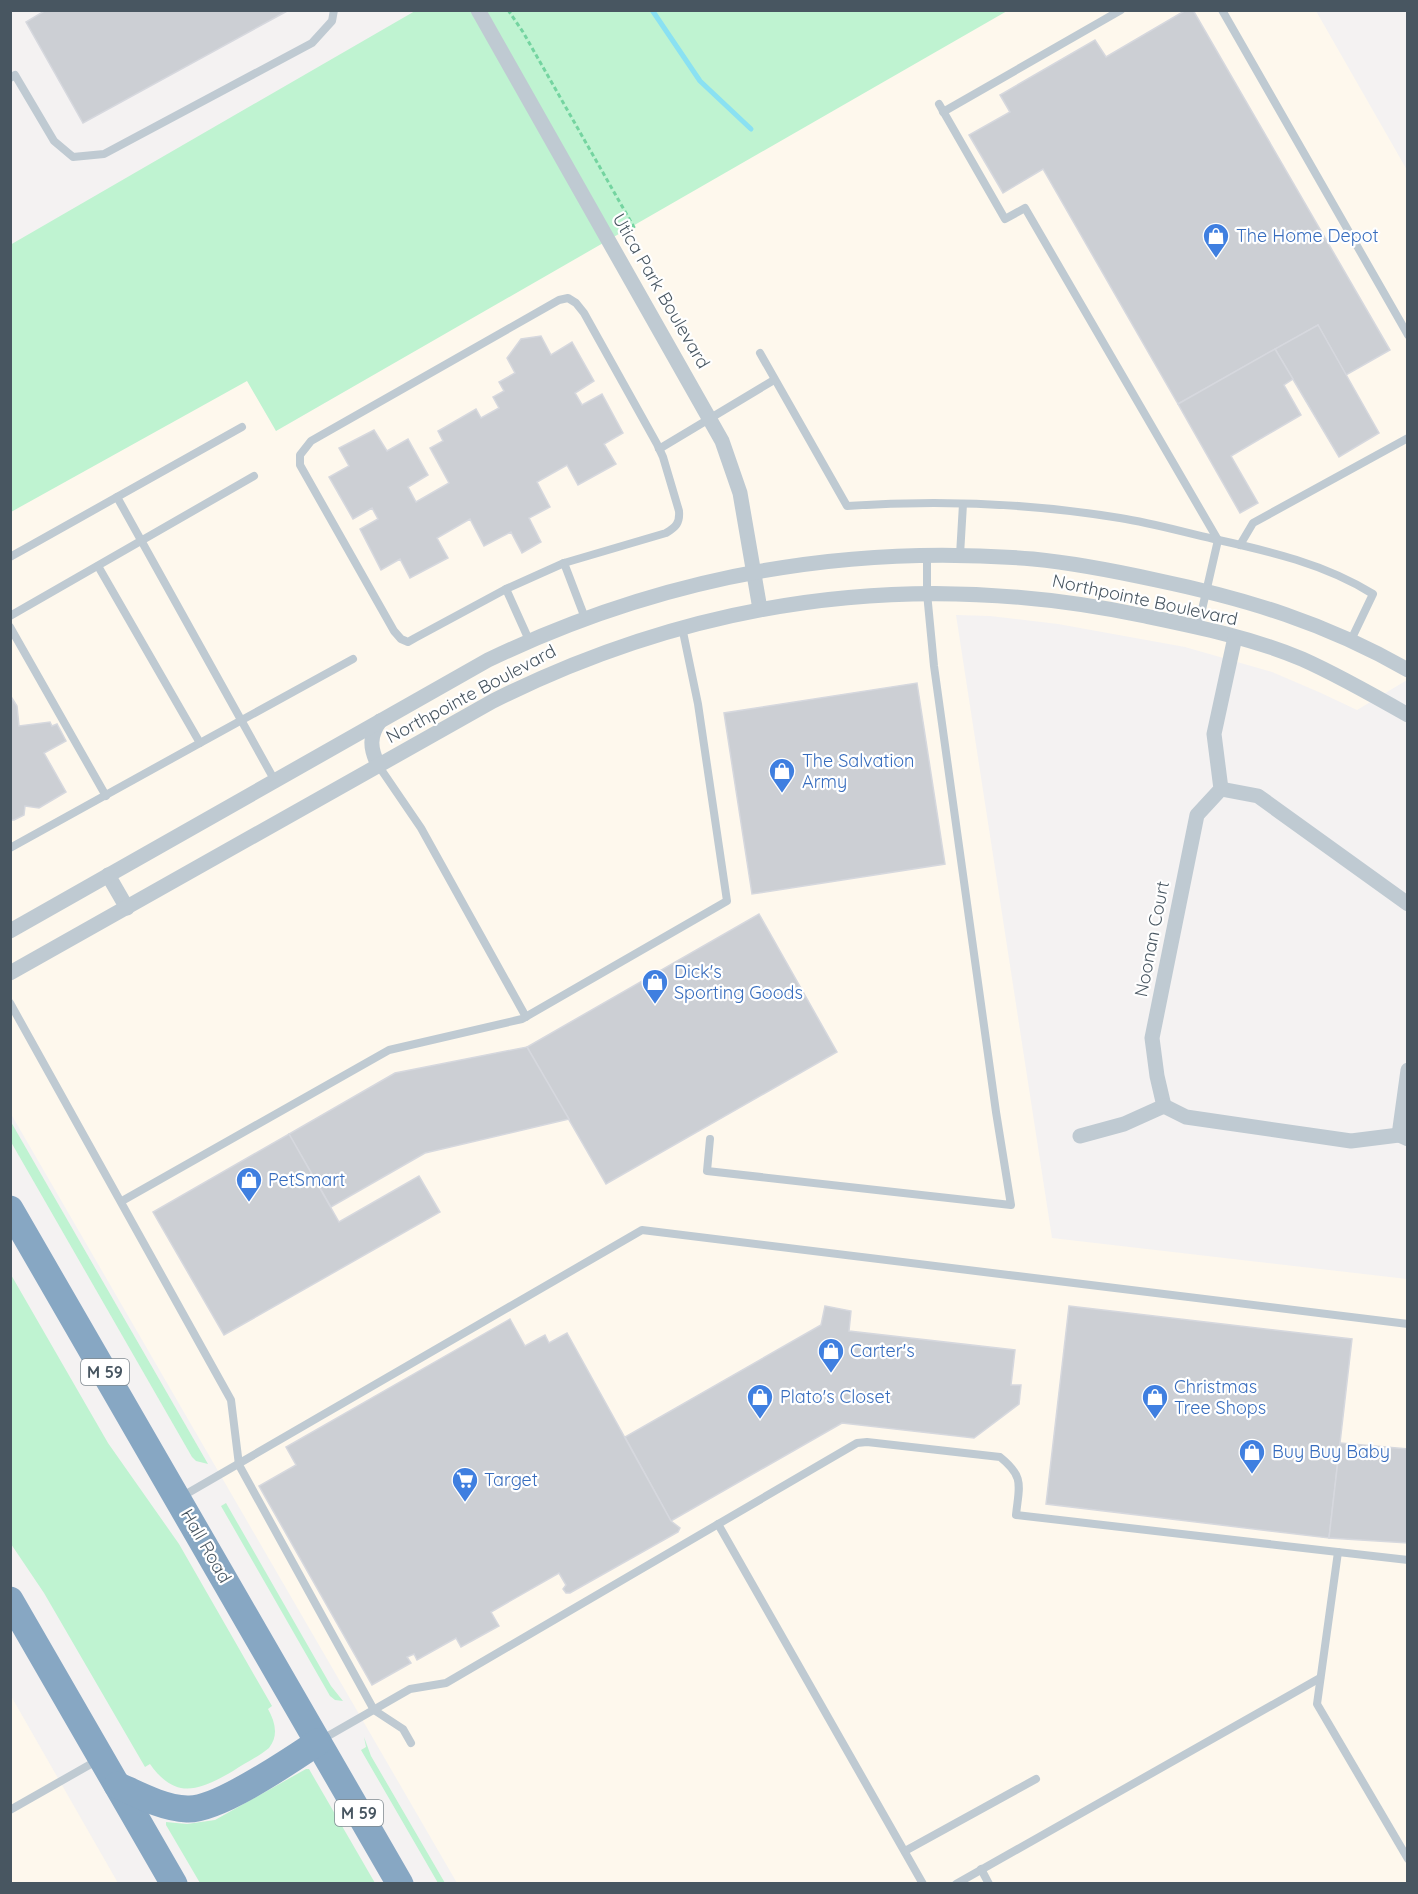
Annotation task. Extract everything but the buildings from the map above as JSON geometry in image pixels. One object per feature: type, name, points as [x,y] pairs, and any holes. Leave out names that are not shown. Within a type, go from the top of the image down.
[{"type":"highway","name":"Hall Road","points":[[10,1209],[21,1243],[178,1499],[400,1884]]},
{"type":"highway","points":[[10,1600],[174,1884]]},
{"type":"highway","points":[[117,1785],[172,1807],[197,1809],[221,1801],[318,1742]]},
{"type":"street","name":"Utica Park Boulevard","points":[[478,10],[710,418],[730,459],[736,477],[760,609]]},
{"type":"street","name":"Northpointe Boulevard","points":[[10,931],[470,669],[530,640],[585,618],[661,594],[754,572],[828,561],[927,555],[1034,559],[1090,567],[1206,590],[1279,610],[1351,640],[1407,670]]},
{"type":"street","name":"Northpointe Boulevard","points":[[10,973],[530,682],[597,654],[682,627],[760,609],[866,595],[927,593],[989,594],[1050,599],[1118,610],[1235,637],[1301,659],[1359,687],[1407,715]]},
{"type":"street","points":[[1235,637],[1214,734],[1221,789],[1258,796],[1407,904]]},
{"type":"street","points":[[378,765],[373,755],[371,738],[380,721]]},
{"type":"street","name":"Noonan Court","points":[[1164,1106],[1152,1038],[1197,815],[1221,789]]},
{"type":"street","points":[[108,875],[127,908]]},
{"type":"street","points":[[1080,1136],[1124,1124],[1164,1106],[1185,1117],[1351,1141],[1403,1137],[1407,1070]]},
{"type":"lane","points":[[10,78],[15,75],[54,141],[73,157],[104,154],[312,43],[332,21],[334,10]]},
{"type":"lane","points":[[944,112],[1121,10]]},
{"type":"lane","points":[[1222,10],[1407,335]]},
{"type":"lane","points":[[939,104],[1005,219],[1025,208],[1218,540],[1197,627]]},
{"type":"lane","points":[[568,298],[576,303],[584,313],[659,449],[680,519],[666,533],[564,563],[506,589],[408,642],[400,639],[300,465],[300,455],[304,447],[321,435],[559,300],[568,298]]},
{"type":"lane","points":[[760,353],[847,506],[913,503],[1049,509],[1122,518],[1280,554],[1355,583],[1373,594],[1351,640]]},
{"type":"lane","points":[[659,449],[774,380]]},
{"type":"lane","points":[[10,557],[242,428]]},
{"type":"lane","points":[[1240,545],[1253,523],[1407,438]]},
{"type":"lane","points":[[10,616],[254,476]]},
{"type":"lane","points":[[117,497],[275,781]]},
{"type":"lane","points":[[960,555],[963,504]]},
{"type":"lane","points":[[710,1139],[707,1171],[1011,1205],[937,689],[927,593],[927,555]]},
{"type":"lane","points":[[564,563],[585,618]]},
{"type":"lane","points":[[98,566],[200,743]]},
{"type":"lane","points":[[506,589],[530,640]]},
{"type":"lane","points":[[10,627],[106,796]]},
{"type":"lane","points":[[122,1201],[389,1050],[526,1017],[727,901],[698,704],[682,627]]},
{"type":"lane","points":[[10,848],[353,659]]},
{"type":"lane","points":[[378,765],[421,828],[526,1017]]},
{"type":"lane","points":[[10,1004],[231,1400],[239,1465],[374,1710],[403,1729],[411,1743]]},
{"type":"lane","points":[[178,1499],[642,1230],[1407,1324]]},
{"type":"lane","points":[[318,1742],[356,1718],[410,1689],[446,1683],[857,1443],[867,1442],[1000,1457],[1013,1468],[1019,1481],[1016,1515],[1407,1560]]},
{"type":"lane","points":[[718,1524],[923,1884]]},
{"type":"lane","points":[[1338,1552],[1317,1704],[1407,1859]]},
{"type":"lane","points":[[956,1884],[1320,1678]]},
{"type":"lane","points":[[10,1810],[102,1758]]},
{"type":"lane","points":[[905,1851],[1036,1779]]},
{"type":"lane","points":[[981,1869],[989,1884]]},
{"type":"path","points":[[508,10],[523,32],[635,229]]},
{"type":"shaded area","points":[[1002,11],[1316,11],[1407,170],[1407,680],[1357,710],[1272,672],[1185,647],[1058,624],[990,616],[956,615],[1052,1238],[1407,1279],[1407,1883],[457,1883],[11,1114],[10,512],[247,380],[276,431]]},
{"type":"shaded area","points":[[11,1696],[118,1883],[11,1883]]},
{"type":"green space","points":[[415,11],[1007,11],[276,431],[247,381],[11,512],[10,245]]},
{"type":"green space","points":[[10,1122],[208,1464],[196,1461],[192,1457],[11,1142]]},
{"type":"green space","points":[[10,1273],[108,1443],[179,1544],[272,1706],[268,1709],[273,1719],[275,1733],[269,1748],[210,1783],[189,1789],[179,1787],[160,1776],[150,1764],[145,1767],[44,1593],[11,1544]]},
{"type":"green space","points":[[226,1503],[331,1686],[343,1701],[335,1700],[330,1696],[221,1506]]},
{"type":"green space","points":[[364,1737],[371,1756],[445,1883],[438,1883],[361,1750],[366,1747]]},
{"type":"green space","points":[[309,1769],[375,1883],[200,1883],[166,1822],[187,1824],[215,1820]]},
{"type":"waterway","points":[[652,10],[700,81],[751,129]]},
{"type":"place","name":"The Home Depot","points":[[1216,259]]},
{"type":"place","name":"The Salvation Army","points":[[782,794]]},
{"type":"place","name":"Dick's Sporting Goods","points":[[655,1005]]},
{"type":"place","name":"PetSmart","points":[[249,1203]]},
{"type":"place","name":"Carter's","points":[[831,1374]]},
{"type":"place","name":"Plato's Closet","points":[[760,1420]]},
{"type":"place","name":"Christmas Tree Shops","points":[[1155,1420]]},
{"type":"place","name":"Buy Buy Baby","points":[[1252,1475]]},
{"type":"place","name":"Target","points":[[465,1503]]}]
